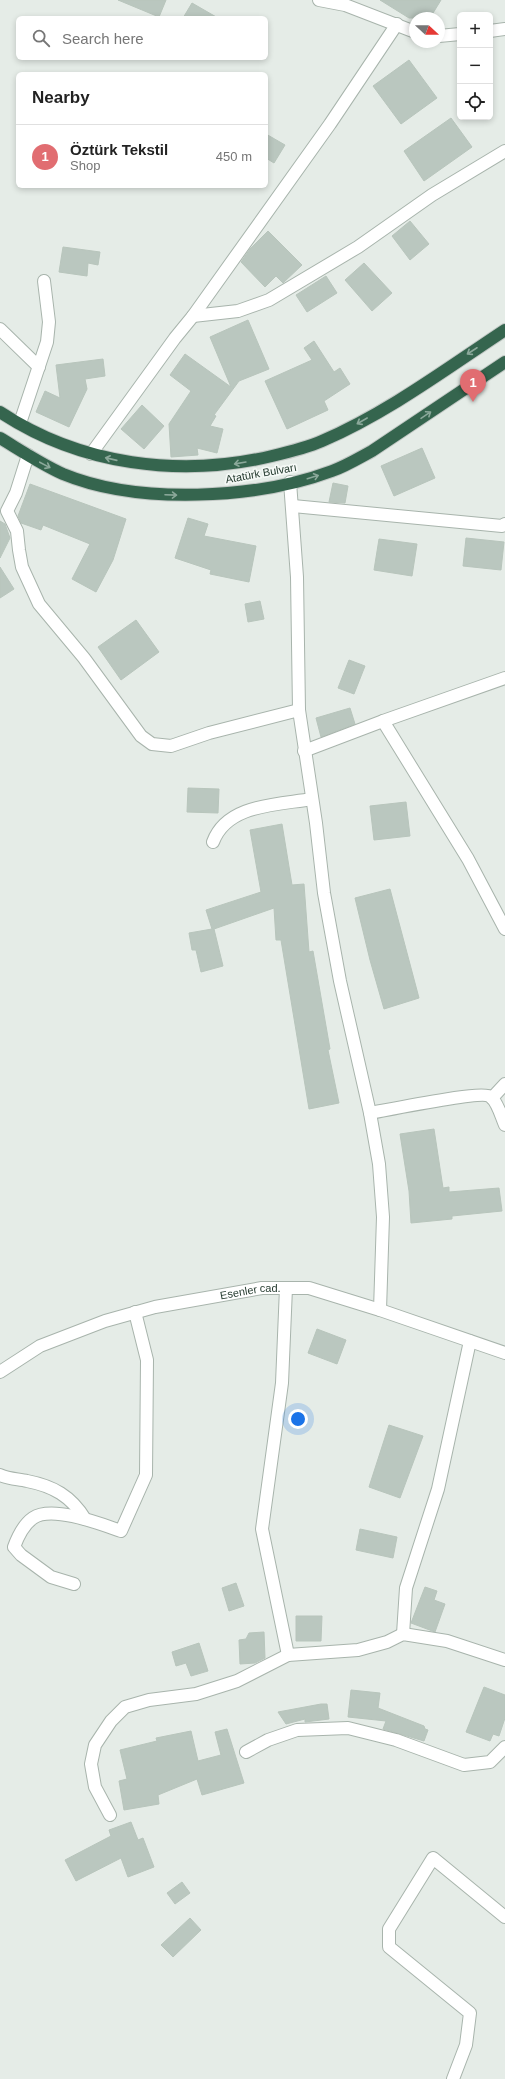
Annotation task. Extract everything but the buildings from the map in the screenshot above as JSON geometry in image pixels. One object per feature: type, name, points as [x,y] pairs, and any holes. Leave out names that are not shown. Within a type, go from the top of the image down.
[{"type":"highway","name":"Atatürk Bulvarı","points":[[0,412],[20,424],[76,450],[91,454],[132,462],[165,466],[200,467],[234,464],[290,452],[320,442],[355,425],[398,400],[505,330]]},
{"type":"highway","name":"Atatürk Bulvarı","points":[[0,438],[63,474],[80,480],[156,494],[219,494],[290,482],[332,471],[372,451],[505,362]]},
{"type":"street","points":[[319,0],[345,5],[409,29]]},
{"type":"street","points":[[91,454],[175,338],[193,316],[330,124],[397,24]]},
{"type":"street","points":[[493,31],[505,29]]},
{"type":"street","points":[[445,35],[457,34]]},
{"type":"street","points":[[193,316],[238,311],[270,300],[358,248],[432,195],[505,151]]},
{"type":"street","points":[[20,424],[47,342],[48,322],[44,281]]},
{"type":"street","points":[[0,329],[39,367]]},
{"type":"street","points":[[28,455],[16,493],[7,511],[17,531],[18,550],[22,566],[38,604],[84,658],[141,736],[152,744],[171,746],[209,733],[299,710]]},
{"type":"street","points":[[290,482],[293,506],[297,577],[299,710],[324,893],[340,981],[370,1113],[379,1164],[383,1218],[380,1310]]},
{"type":"street","points":[[293,506],[504,525]]},
{"type":"street","points":[[304,751],[383,721],[505,678]]},
{"type":"street","points":[[383,721],[468,859],[505,929]]},
{"type":"street","points":[[213,842],[216,832],[226,821],[245,810],[312,799]]},
{"type":"street","points":[[492,1098],[505,1084]]},
{"type":"street","points":[[370,1113],[469,1096],[487,1095],[492,1098],[505,1124]]},
{"type":"street","name":"Esenler cad.","points":[[0,1372],[40,1346],[135,1312],[262,1288],[309,1288],[380,1310],[505,1353]]},
{"type":"street","points":[[286,1288],[282,1383],[262,1529],[288,1655]]},
{"type":"street","points":[[74,1584],[51,1577],[14,1547],[20,1532],[34,1517],[49,1515],[73,1515],[121,1531],[146,1475],[147,1360],[135,1312]]},
{"type":"street","points":[[403,1634],[406,1588],[438,1489],[470,1341]]},
{"type":"street","points":[[0,1475],[34,1482],[65,1494],[77,1506],[85,1519]]},
{"type":"street","points":[[110,1815],[95,1787],[91,1764],[96,1745],[111,1721],[125,1707],[149,1700],[196,1694],[237,1681],[288,1655],[358,1650],[387,1642],[403,1634],[447,1641],[505,1660]]},
{"type":"street","points":[[246,1752],[268,1740],[297,1730],[348,1728],[396,1740],[464,1765],[490,1762],[505,1747]]},
{"type":"street","points":[[453,2079],[466,2045],[470,2013],[389,1947],[389,1928],[433,1858],[505,1917]]},
{"type":"place","name":"Öztürk Tekstil","points":[[473,402]]}]
